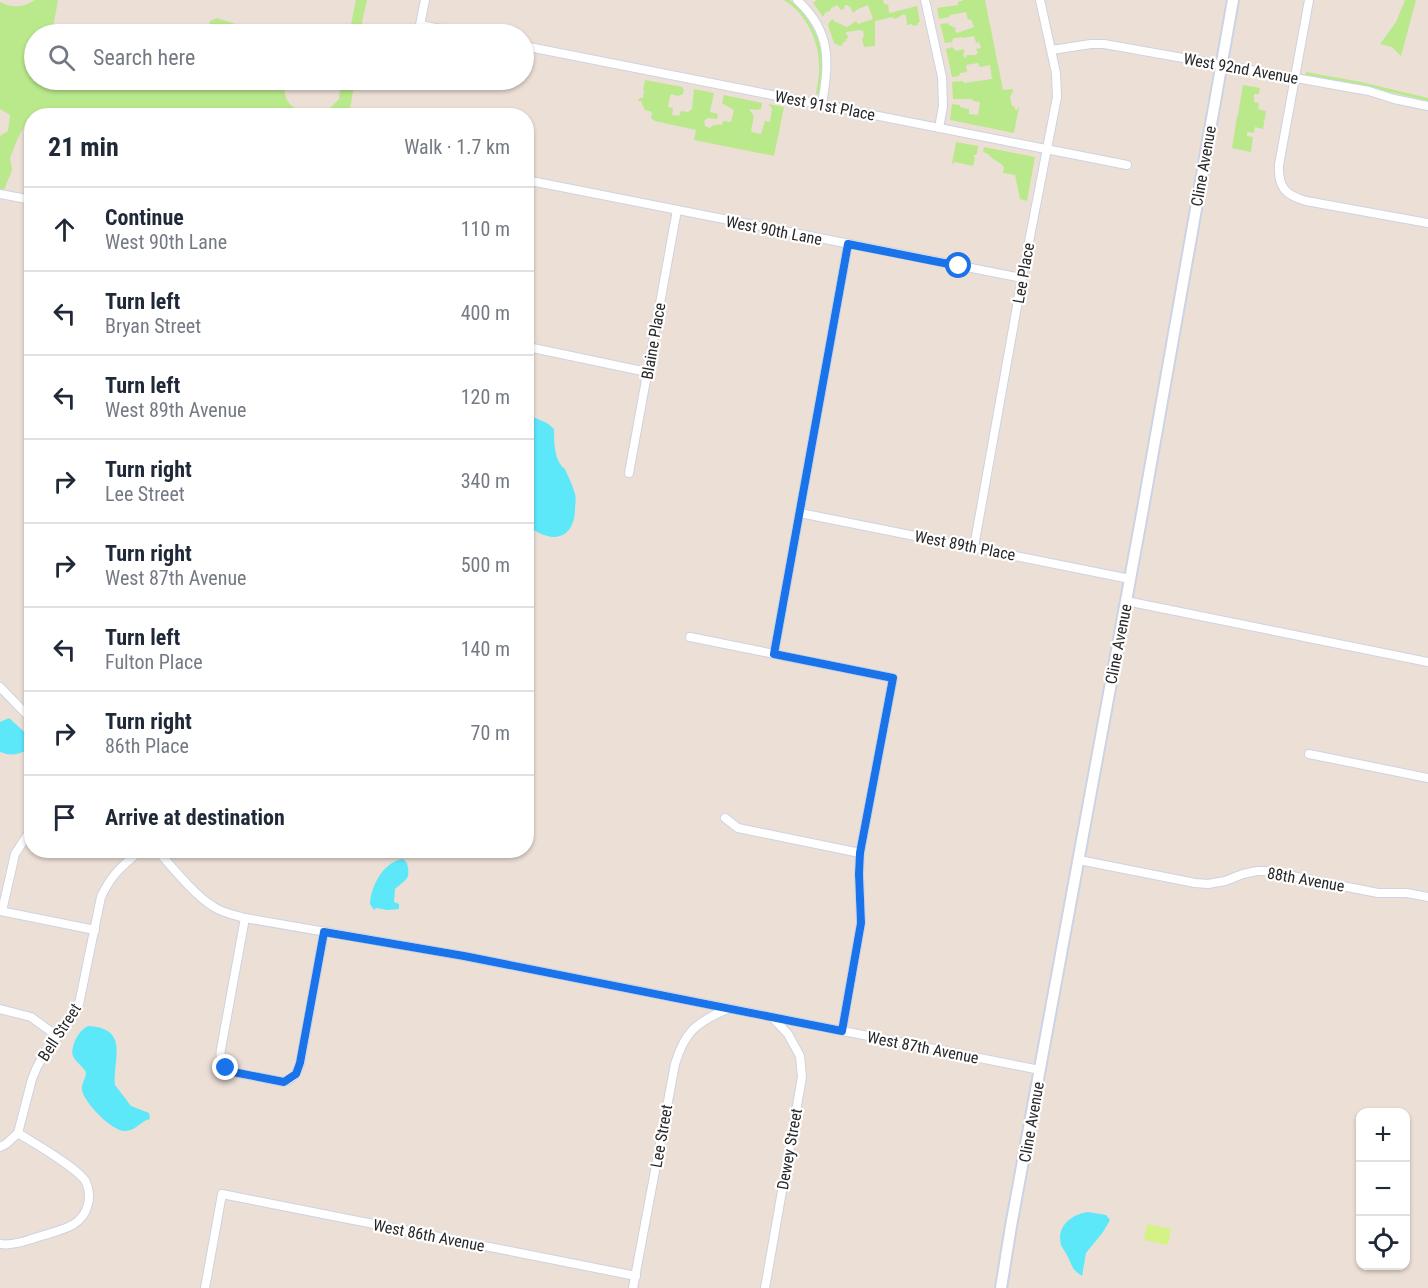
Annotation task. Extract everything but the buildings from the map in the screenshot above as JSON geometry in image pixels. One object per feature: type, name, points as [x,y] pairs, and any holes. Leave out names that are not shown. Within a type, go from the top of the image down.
[{"type":"street","points":[[420,24],[426,0]]},
{"type":"street","points":[[925,0],[942,77],[943,106],[939,128]]},
{"type":"street","name":"Lee Place","points":[[974,547],[1057,97],[1052,50],[1040,0]]},
{"type":"street","name":"Cline Avenue","points":[[1001,1288],[1233,0]]},
{"type":"street","points":[[1309,0],[1279,165],[1283,189],[1295,198],[1306,201],[1428,223]]},
{"type":"street","points":[[800,3],[817,24],[824,39],[828,57],[822,104]]},
{"type":"street","name":"West 92nd Avenue","points":[[1052,50],[1104,44],[1369,92],[1428,106]]},
{"type":"street","name":"West 91st Place","points":[[534,48],[1127,165]]},
{"type":"street","name":"West 90th Lane","points":[[534,182],[1022,278]]},
{"type":"street","points":[[0,194],[24,198]]},
{"type":"street","name":"Blaine Place","points":[[629,473],[677,210]]},
{"type":"street","points":[[774,654],[848,244]]},
{"type":"street","points":[[534,348],[647,372]]},
{"type":"street","name":"West 89th Place","points":[[800,513],[1130,579]]},
{"type":"street","points":[[1126,601],[1428,662]]},
{"type":"street","points":[[690,637],[893,678],[860,853],[861,923],[842,1031]]},
{"type":"street","points":[[0,687],[24,712]]},
{"type":"street","points":[[1309,754],[1428,778]]},
{"type":"street","points":[[725,818],[738,828],[860,853]]},
{"type":"street","points":[[24,840],[15,854],[1,911],[95,930]]},
{"type":"street","name":"Bell Street","points":[[18,1133],[32,1078],[44,1055],[71,1019],[79,1004],[101,897],[117,871],[132,858]]},
{"type":"street","name":"West 87th Avenue","points":[[164,858],[203,900],[228,914],[464,956],[1040,1070]]},
{"type":"street","name":"88th Avenue","points":[[1079,860],[1195,883],[1208,884],[1243,874],[1267,871],[1378,893],[1407,893],[1428,897]]},
{"type":"street","points":[[245,918],[221,1049],[221,1061],[233,1072],[284,1082],[296,1074],[300,1063],[324,932]]},
{"type":"street","points":[[0,1009],[31,1017],[57,1036]]},
{"type":"street","name":"Lee Street","points":[[633,1288],[678,1052],[692,1029],[711,1016],[729,1009]]},
{"type":"street","name":"Dewey Street","points":[[765,1288],[802,1077],[800,1056],[788,1034],[772,1017]]},
{"type":"street","points":[[0,1147],[18,1133],[80,1174],[88,1186],[89,1194],[86,1211],[82,1218],[72,1226],[26,1241],[0,1244]]},
{"type":"street","name":"West 86th Avenue","points":[[205,1288],[222,1194],[636,1276]]},
{"type":"green space","points":[[35,0],[58,0],[54,24],[24,24],[24,90],[284,90],[287,100],[296,108],[24,108],[24,127],[10,158],[12,170],[4,190],[0,189],[0,136],[8,131],[10,115],[0,109],[0,2],[9,5],[26,5]]},
{"type":"green space","points":[[356,0],[367,0],[362,24],[351,24]]},
{"type":"green space","points":[[784,0],[790,0],[800,9],[808,19],[819,43],[823,69],[818,95],[816,94],[819,72],[818,56],[814,37],[805,20]]},
{"type":"green space","points":[[817,0],[883,0],[885,5],[888,4],[890,13],[917,6],[920,22],[918,25],[907,25],[904,14],[895,19],[892,17],[875,21],[875,46],[864,47],[862,39],[864,36],[861,30],[846,32],[849,37],[840,46],[834,43],[828,25],[830,21],[833,19],[847,27],[856,21],[858,24],[873,19],[868,5],[853,13],[847,5],[841,10],[837,5],[823,17],[813,3]]},
{"type":"green space","points":[[985,0],[1003,90],[1013,89],[1010,96],[1012,106],[1015,110],[1019,107],[1014,133],[950,120],[952,104],[969,109],[969,114],[978,115],[980,102],[972,99],[953,99],[952,82],[963,81],[964,83],[992,79],[990,65],[980,67],[978,63],[966,65],[967,72],[952,77],[946,49],[952,47],[956,51],[964,49],[963,56],[966,58],[967,55],[976,55],[978,52],[976,49],[981,48],[974,36],[954,38],[953,42],[945,43],[940,24],[948,23],[956,28],[957,33],[974,27],[971,19],[968,20],[966,12],[939,19],[937,8],[958,5],[958,2]]},
{"type":"green space","points":[[1405,0],[1416,0],[1401,56],[1392,47],[1380,44],[1396,22]]},
{"type":"green space","points":[[217,18],[236,24],[210,24],[210,21]]},
{"type":"green space","points":[[1306,72],[1361,82],[1428,98],[1428,101],[1307,75]]},
{"type":"green space","points":[[645,80],[682,87],[683,94],[678,96],[671,94],[670,96],[668,107],[673,108],[672,115],[679,116],[681,111],[688,112],[692,109],[694,89],[714,93],[710,112],[718,114],[717,119],[708,118],[704,121],[705,126],[709,128],[718,124],[722,125],[723,121],[731,122],[734,110],[722,103],[724,95],[762,103],[761,109],[749,109],[754,116],[751,130],[761,134],[765,121],[770,122],[772,108],[768,104],[784,107],[774,156],[694,140],[696,130],[655,121],[651,118],[652,112],[645,110],[641,101],[638,101],[639,98],[643,98]]},
{"type":"green space","points":[[1243,85],[1260,88],[1259,94],[1254,94],[1254,102],[1259,103],[1258,109],[1266,111],[1263,129],[1255,127],[1254,133],[1247,132],[1247,136],[1253,137],[1251,152],[1232,148]]},
{"type":"green space","points":[[340,90],[353,90],[350,108],[330,108],[339,99]]},
{"type":"green space","points":[[956,142],[978,146],[977,154],[973,156],[975,158],[973,166],[955,162],[952,164]]},
{"type":"green space","points":[[984,147],[1035,157],[1027,201],[1020,199],[1015,175],[1003,173],[1004,167],[983,152]]},
{"type":"green space","points":[[1147,1224],[1171,1229],[1168,1245],[1144,1240]]},
{"type":"water","points":[[534,417],[554,429],[557,456],[561,466],[565,469],[576,500],[575,515],[567,532],[554,537],[534,530]]},
{"type":"water","points":[[9,718],[24,732],[24,751],[17,754],[0,752],[0,722]]},
{"type":"water","points":[[403,859],[407,863],[408,873],[407,879],[395,889],[394,902],[399,904],[399,909],[376,908],[374,910],[370,904],[371,897],[379,876],[390,865]]},
{"type":"water","points":[[88,1026],[110,1032],[117,1055],[115,1085],[131,1106],[149,1113],[150,1119],[132,1129],[125,1131],[114,1127],[93,1109],[84,1096],[82,1088],[86,1072],[74,1058],[72,1052],[76,1039]]},
{"type":"water","points":[[1088,1212],[1106,1215],[1110,1220],[1086,1253],[1082,1276],[1073,1268],[1061,1245],[1060,1238],[1063,1227],[1071,1218]]},
{"type":"route","points":[[226,1068],[233,1072],[284,1082],[296,1074],[324,932],[464,956],[842,1031],[861,923],[860,853],[893,678],[774,654],[848,244],[959,266]]}]
